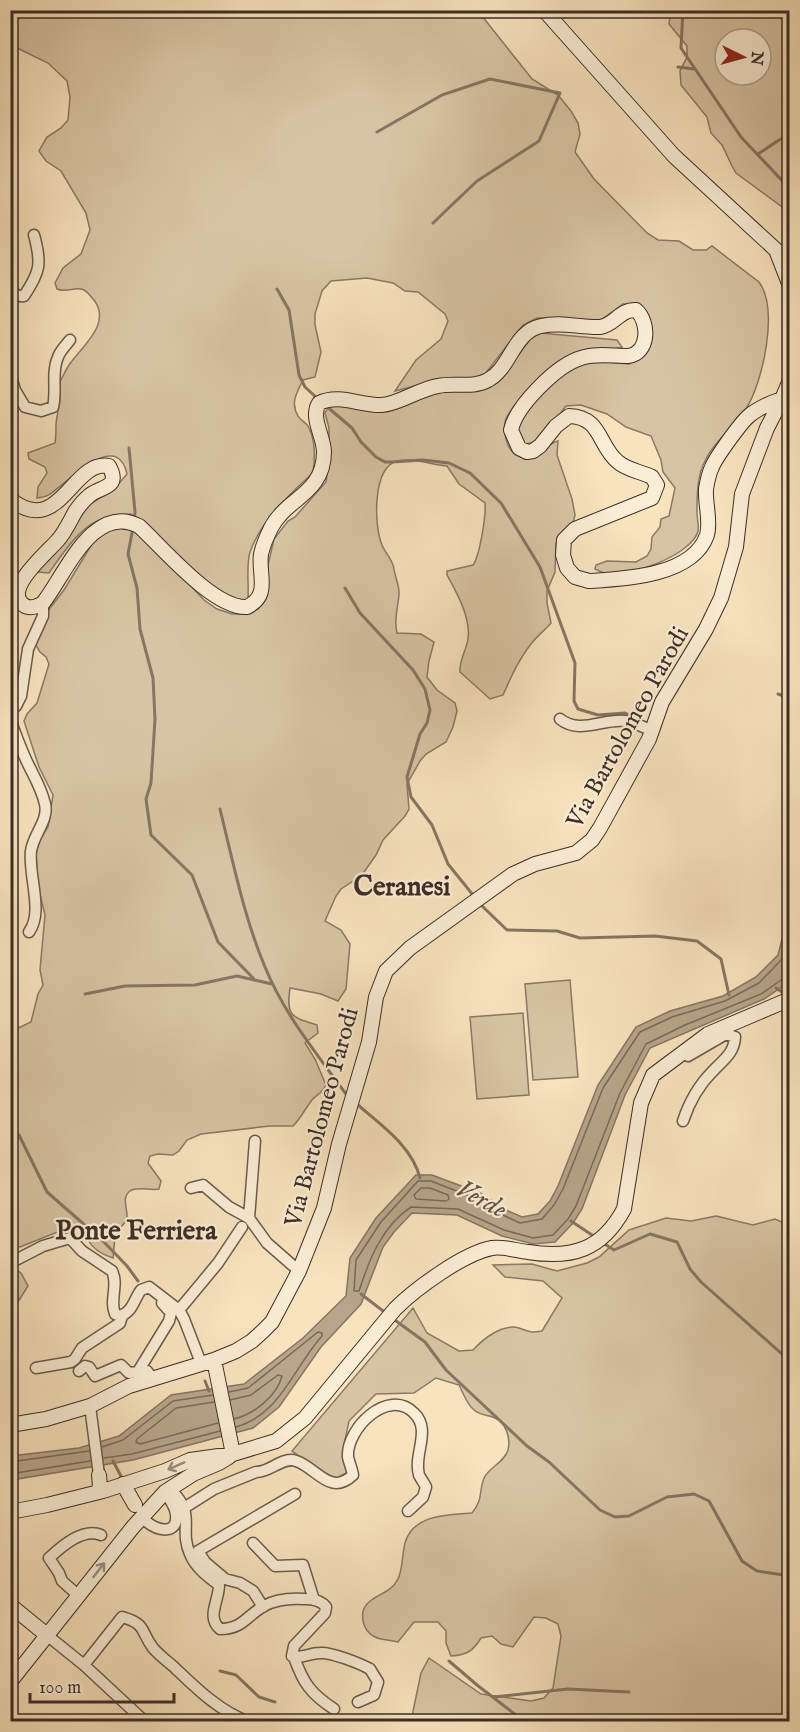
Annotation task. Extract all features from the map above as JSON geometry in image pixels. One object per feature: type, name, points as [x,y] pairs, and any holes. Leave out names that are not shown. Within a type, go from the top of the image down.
[{"type":"main road","points":[[544,10],[674,156],[776,250],[789,286]]},
{"type":"main road","points":[[10,499],[23,508],[47,508],[54,505],[94,468],[101,465],[109,466],[112,473],[111,482],[107,488],[92,494],[79,507],[60,538],[19,582],[18,595],[24,605],[32,607],[43,603],[82,544],[94,532],[106,524],[131,521],[201,586],[237,606],[248,607],[256,603],[262,591],[261,554],[274,523],[317,480],[324,451],[315,413],[319,403],[332,399],[382,405],[440,385],[472,386],[488,380],[500,370],[530,329],[563,323],[600,327],[613,321],[625,311],[636,310],[640,314],[646,334],[644,344],[634,355],[581,358],[551,374],[517,414],[513,422],[513,438],[519,448],[527,452],[533,451],[556,426],[569,416],[580,417],[594,426],[619,464],[652,477],[657,490],[648,501],[575,529],[564,540],[563,555],[567,568],[581,580],[642,578],[690,558],[699,548],[708,532],[706,490],[712,467],[748,416],[767,404],[783,399]]},
{"type":"main road","name":"Via Bartolomeo Parodi","points":[[10,1425],[46,1419],[90,1406],[129,1386],[152,1378],[210,1365],[243,1347],[272,1322],[299,1271],[324,1208],[339,1144],[369,1042],[376,997],[386,971],[410,948],[513,874],[535,864],[566,857],[584,848],[600,828],[652,731],[662,702],[695,649],[721,598],[736,547],[742,494],[767,428],[783,399],[789,380]]},
{"type":"main road","points":[[10,1512],[106,1484],[165,1472],[189,1460],[232,1449],[265,1446],[276,1441],[304,1418],[395,1309],[409,1295],[433,1278],[477,1253],[493,1248],[555,1255],[572,1254],[586,1249],[598,1241],[618,1221],[626,1203],[641,1103],[653,1075],[708,1034],[789,999]]},
{"type":"main road","points":[[210,1365],[232,1449]]},
{"type":"main road","points":[[10,1682],[133,1527],[167,1490],[219,1463],[232,1449]]},
{"type":"main road","points":[[106,1484],[135,1504]]},
{"type":"main road","points":[[10,1605],[48,1636]]},
{"type":"street","points":[[11,286],[13,293],[24,296],[37,277],[39,269],[34,235]]},
{"type":"street","points":[[10,374],[15,390],[25,407],[41,411],[53,407],[56,393],[54,371],[58,355],[70,340]]},
{"type":"street","points":[[10,710],[16,706],[21,696],[28,649],[44,616],[43,603]]},
{"type":"street","points":[[10,718],[18,743],[46,806],[43,821],[35,836],[31,851],[35,921],[29,932]]},
{"type":"street","points":[[560,719],[569,726],[582,727],[625,721],[652,731]]},
{"type":"street","points":[[663,1068],[726,1034],[735,1037],[734,1048],[711,1072],[690,1102],[683,1121]]},
{"type":"street","name":"Via Bartolomeo Parodi","points":[[179,1311],[218,1263],[245,1222],[255,1141]]},
{"type":"street","name":"Via Bartolomeo Parodi","points":[[192,1188],[203,1185],[299,1271]]},
{"type":"street","points":[[10,1263],[43,1246],[70,1238],[82,1251],[112,1271],[115,1282],[113,1310],[116,1315],[122,1316]]},
{"type":"street","points":[[36,1368],[71,1362],[82,1348],[120,1323],[122,1316],[130,1310],[138,1294],[144,1288],[149,1287],[179,1311],[210,1365]]},
{"type":"street","points":[[139,1371],[171,1316],[170,1311],[157,1298],[158,1294]]},
{"type":"street","points":[[79,1371],[85,1366],[89,1367],[95,1376],[121,1365],[129,1373],[147,1371],[152,1378]]},
{"type":"street","points":[[184,1508],[214,1489],[256,1472],[262,1473],[288,1460],[296,1461],[322,1479],[336,1483],[347,1480],[353,1474],[348,1456],[353,1437],[368,1416],[382,1406],[398,1405],[413,1412],[422,1425],[418,1461],[420,1475],[426,1487],[423,1497],[408,1511]]},
{"type":"street","points":[[90,1406],[94,1437],[106,1484]]},
{"type":"street","points":[[167,1490],[176,1495],[184,1508],[187,1525],[186,1539],[190,1555],[204,1574],[219,1585],[219,1597],[212,1614],[215,1624],[220,1629],[233,1629],[263,1606],[285,1599],[314,1600],[323,1603],[326,1607],[325,1613],[292,1650],[301,1679],[318,1698],[334,1709]]},
{"type":"street","points":[[147,1522],[160,1530],[168,1530],[174,1524],[177,1517],[167,1490]]},
{"type":"street","points":[[263,1606],[253,1591],[240,1583],[225,1579],[205,1562],[198,1551],[295,1494]]},
{"type":"street","points":[[79,1596],[62,1581],[49,1558],[69,1540],[96,1533],[101,1535]]},
{"type":"street","points":[[254,1543],[275,1566],[303,1565],[314,1600]]},
{"type":"street","points":[[84,1665],[122,1617],[128,1618],[142,1625],[153,1647],[197,1689],[220,1707],[249,1722]]},
{"type":"street","points":[[48,1636],[84,1665],[141,1718],[149,1722]]},
{"type":"street","points":[[294,1657],[300,1658],[322,1652],[370,1669],[378,1682],[374,1695],[358,1702]]},
{"type":"shaded area","points":[[676,10],[789,11],[789,212],[736,173],[722,145],[711,133],[707,117],[681,85],[680,71],[687,57],[687,46],[669,24],[670,16]]},
{"type":"shaded area","points":[[11,11],[478,11],[532,79],[558,95],[571,111],[578,123],[580,134],[575,152],[594,179],[647,233],[658,240],[679,241],[693,250],[706,250],[712,246],[759,282],[765,294],[768,327],[758,382],[746,409],[714,446],[703,465],[697,492],[698,531],[693,540],[673,556],[644,568],[617,574],[607,574],[595,569],[596,565],[607,561],[636,562],[647,556],[651,549],[652,537],[660,527],[661,519],[669,516],[675,488],[663,472],[661,460],[651,436],[626,427],[607,414],[581,405],[566,406],[548,430],[531,443],[525,444],[517,437],[516,427],[533,398],[576,365],[596,361],[629,364],[642,358],[649,331],[634,304],[623,304],[601,320],[537,318],[523,325],[482,378],[443,379],[395,391],[416,360],[441,339],[448,321],[445,314],[418,292],[405,291],[393,283],[367,278],[331,281],[322,291],[315,314],[321,352],[315,377],[303,380],[294,402],[298,416],[308,426],[314,443],[313,473],[277,509],[255,540],[249,557],[248,598],[244,603],[237,603],[201,581],[146,525],[131,514],[107,517],[89,526],[74,540],[49,573],[38,572],[39,567],[68,535],[88,506],[116,487],[127,474],[122,461],[113,456],[103,457],[79,471],[48,495],[37,498],[38,487],[47,473],[45,467],[29,459],[28,453],[55,443],[60,401],[58,385],[69,365],[93,334],[100,318],[99,309],[94,300],[85,291],[81,289],[60,290],[57,289],[55,283],[63,268],[81,254],[90,230],[86,213],[61,171],[46,161],[39,151],[47,137],[61,128],[68,120],[70,97],[67,81],[48,63],[11,45]]},
{"type":"shaded area","points":[[540,333],[617,340],[622,347],[581,354],[556,363],[527,391],[507,416],[505,434],[508,445],[519,456],[532,456],[558,441],[557,455],[575,515],[573,523],[556,543],[555,572],[547,591],[551,623],[527,650],[503,695],[490,699],[460,672],[468,639],[467,623],[462,606],[447,575],[447,571],[473,565],[476,560],[485,517],[485,503],[459,484],[447,466],[416,461],[397,461],[389,466],[379,486],[377,525],[379,536],[391,560],[399,589],[397,633],[421,634],[434,642],[427,677],[437,690],[455,703],[457,711],[446,742],[426,754],[407,784],[409,809],[405,816],[383,840],[362,875],[341,889],[325,921],[341,930],[350,944],[346,989],[338,1001],[321,994],[290,988],[289,1004],[292,1014],[301,1020],[317,1025],[318,1033],[305,1043],[315,1059],[326,1085],[325,1088],[312,1100],[293,1126],[270,1126],[201,1134],[187,1140],[173,1155],[150,1156],[148,1163],[161,1181],[159,1189],[136,1189],[127,1194],[125,1200],[127,1218],[116,1234],[113,1258],[95,1249],[75,1225],[20,1247],[12,1244],[10,1239],[10,1032],[31,1022],[38,994],[43,985],[40,970],[45,915],[38,886],[36,854],[40,839],[48,827],[53,795],[39,767],[24,721],[37,703],[49,664],[36,645],[37,637],[50,608],[64,590],[95,539],[117,527],[140,532],[204,600],[217,609],[232,614],[247,614],[267,596],[268,565],[274,539],[326,482],[329,461],[329,428],[325,413],[329,406],[404,405],[442,390],[475,391],[490,387],[505,373],[531,338]]},
{"type":"shaded area","points":[[570,980],[578,1077],[533,1080],[525,984]]},
{"type":"shaded area","points":[[523,1013],[529,1095],[477,1099],[470,1017]]},
{"type":"shaded area","points":[[716,1216],[753,1225],[775,1219],[789,1225],[789,1721],[411,1721],[421,1673],[429,1658],[481,1694],[531,1701],[544,1698],[553,1688],[561,1636],[558,1624],[546,1618],[534,1617],[513,1647],[501,1644],[492,1636],[481,1638],[472,1649],[461,1655],[451,1656],[446,1643],[446,1631],[438,1622],[414,1622],[398,1642],[375,1637],[364,1626],[363,1621],[363,1610],[366,1606],[392,1587],[398,1579],[405,1543],[415,1526],[432,1518],[472,1513],[476,1508],[484,1478],[508,1450],[507,1431],[499,1420],[473,1409],[459,1385],[436,1378],[414,1393],[376,1394],[349,1421],[343,1450],[348,1472],[337,1478],[326,1475],[292,1451],[413,1308],[427,1333],[459,1351],[473,1350],[488,1337],[506,1328],[513,1327],[532,1332],[542,1331],[562,1298],[543,1281],[505,1277],[493,1265],[532,1264],[557,1271],[587,1263],[599,1257],[629,1230],[666,1218],[691,1221]]},
{"type":"shaded area","points":[[14,1268],[21,1273],[28,1286],[11,1313],[11,1269]]},
{"type":"water","name":"Verde","points":[[789,912],[790,979],[764,999],[650,1048],[625,1095],[582,1209],[573,1223],[555,1242],[533,1244],[502,1236],[457,1215],[412,1213],[383,1247],[361,1304],[321,1347],[279,1407],[253,1428],[133,1460],[11,1480],[11,1456],[79,1448],[119,1436],[171,1395],[244,1384],[303,1338],[346,1296],[350,1258],[376,1218],[416,1175],[432,1175],[480,1193],[522,1217],[538,1214],[550,1201],[558,1186],[598,1085],[636,1027],[670,1011],[723,996],[756,977],[778,955]]},
{"type":"waterway","points":[[683,10],[681,48],[741,137],[790,189]]},
{"type":"waterway","points":[[678,67],[694,69]]},
{"type":"waterway","points":[[377,132],[442,95],[490,79],[560,93],[539,141],[477,181],[433,223]]},
{"type":"waterway","points":[[758,154],[790,135]]},
{"type":"waterway","points":[[277,289],[289,310],[299,375],[305,387],[318,399]]},
{"type":"waterway","points":[[325,405],[352,428],[361,442],[376,457],[385,462],[423,460],[449,463],[470,473],[501,503],[540,567],[575,663],[574,701],[578,709],[598,715],[625,713],[638,719]]},
{"type":"waterway","points":[[129,448],[134,521]]},
{"type":"waterway","points":[[790,521],[785,530],[790,541]]},
{"type":"waterway","points":[[133,528],[128,554],[137,588],[140,629],[153,678],[155,719],[151,783],[146,799],[151,835],[192,875],[218,942],[254,979]]},
{"type":"waterway","points":[[345,588],[360,613],[413,670],[425,689],[430,710],[407,777],[411,797],[432,825],[448,864],[473,895]]},
{"type":"waterway","points":[[778,694],[790,698]]},
{"type":"waterway","points":[[220,809],[245,909],[265,967],[291,1017],[346,1094]]},
{"type":"waterway","points":[[481,905],[507,930],[557,931],[580,938],[655,936],[697,941],[721,959],[729,995]]},
{"type":"waterway","points":[[85,994],[125,986],[195,985],[237,976],[272,984]]},
{"type":"waterway","points":[[776,988],[788,996]]},
{"type":"waterway","points":[[358,1105],[386,1128],[403,1146],[416,1166],[420,1178]]},
{"type":"waterway","points":[[19,1135],[47,1192],[103,1241],[138,1281]]},
{"type":"waterway","points":[[571,1221],[595,1237]]},
{"type":"waterway","points":[[603,1243],[614,1250],[650,1234],[677,1242],[690,1269],[701,1282],[790,1361]]},
{"type":"waterway","points":[[361,1294],[387,1314]]},
{"type":"waterway","points":[[392,1318],[425,1342],[446,1370],[600,1510],[615,1517],[629,1516],[667,1497],[694,1494],[709,1501],[742,1561],[757,1571],[790,1576]]},
{"type":"waterway","points":[[205,1381],[209,1391]]},
{"type":"waterway","points":[[113,1461],[122,1478]]},
{"type":"waterway","points":[[449,1661],[525,1722]]},
{"type":"waterway","points":[[220,1671],[236,1675],[259,1697],[275,1702]]},
{"type":"waterway","points":[[494,1697],[568,1689],[629,1692]]},
{"type":"district","name":"Ceranesi","points":[[402,886]]},
{"type":"district","name":"Ponte Ferriera","points":[[136,1230]]}]
